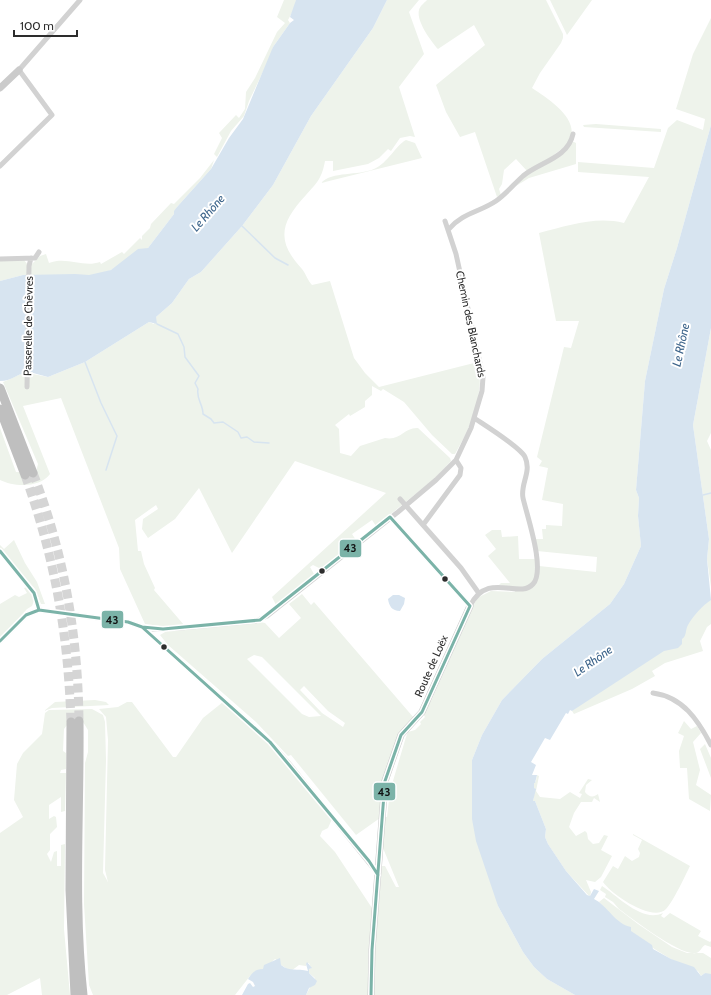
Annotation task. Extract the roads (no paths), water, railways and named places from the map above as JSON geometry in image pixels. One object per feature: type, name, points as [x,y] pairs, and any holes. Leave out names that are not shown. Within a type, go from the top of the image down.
[{"type":"highway","points":[[0,388],[29,474],[0,409]]},
{"type":"highway","points":[[75,995],[70,890],[75,721],[77,888],[79,947],[83,995]]},
{"type":"street","points":[[0,88],[19,70],[80,0]]},
{"type":"street","points":[[0,166],[52,115],[19,70]]},
{"type":"street","points":[[449,229],[458,219],[496,202],[525,175],[562,152],[570,144],[573,134]]},
{"type":"street","name":"Chemin des Blanchards","points":[[142,627],[163,629],[256,621],[262,619],[405,506],[436,480],[456,460],[474,418],[484,377],[449,229],[445,221]]},
{"type":"street","points":[[0,259],[29,263],[39,252]]},
{"type":"street","name":"Passerelle de Chèvres","points":[[27,386],[29,263]]},
{"type":"street","points":[[400,499],[461,568],[478,592],[498,588],[527,588],[534,584],[537,573],[532,537],[522,493],[523,484],[527,473],[526,459],[520,451],[474,418]]},
{"type":"street","points":[[423,525],[460,475],[461,468],[456,460]]},
{"type":"street","points":[[390,517],[470,606]]},
{"type":"street","points":[[0,551],[34,593],[39,610]]},
{"type":"street","name":"Route de Loëx","points":[[371,995],[372,950],[383,788],[386,775],[401,735],[424,708],[470,606],[478,592]]},
{"type":"street","points":[[0,641],[26,615],[39,610],[49,610],[128,622],[142,627],[270,742],[300,776],[369,861],[378,875]]},
{"type":"street","points":[[158,641],[158,632],[163,629]]},
{"type":"street","points":[[653,693],[667,696],[685,708],[695,717],[711,744]]},
{"type":"water","name":"Le Rhône","points":[[296,0],[387,0],[373,28],[311,116],[273,185],[242,226],[201,272],[189,279],[172,303],[156,317],[157,324],[149,322],[85,362],[48,377],[28,372],[5,381],[0,381],[0,281],[23,275],[89,275],[111,270],[138,249],[148,248],[174,214],[177,207],[211,169],[229,138],[243,119],[273,47],[290,23],[294,20],[290,17]]},
{"type":"water","name":"Le Rhône","points":[[711,125],[711,328],[693,425],[709,539],[707,559],[711,600],[695,614],[687,627],[685,636],[682,639],[682,644],[678,648],[664,651],[572,711],[570,710],[568,714],[566,713],[550,740],[545,738],[531,762],[536,765],[532,775],[537,775],[534,783],[534,788],[536,789],[533,801],[535,801],[546,829],[545,837],[548,844],[566,871],[587,895],[590,896],[594,889],[599,891],[594,899],[616,919],[631,927],[631,931],[652,945],[653,949],[671,959],[694,967],[701,976],[705,973],[711,974],[711,995],[575,995],[547,979],[534,967],[523,952],[498,906],[476,841],[472,819],[472,760],[482,735],[502,700],[542,659],[610,604],[624,584],[641,546],[638,516],[639,498],[636,490],[645,381],[664,289],[677,248]]},
{"type":"water","points":[[393,595],[399,595],[405,598],[404,604],[400,611],[391,608],[389,604],[388,599]]},
{"type":"water","points":[[280,958],[281,965],[287,968],[308,971],[306,964],[307,962],[312,968],[309,969],[309,973],[317,981],[315,985],[309,988],[306,995],[242,995],[248,984],[250,983],[253,987],[255,986],[253,982],[248,979],[252,973],[263,969],[264,965]]},
{"type":"waterway","points":[[242,226],[275,258],[288,265]]},
{"type":"waterway","points":[[157,324],[178,334],[184,347],[185,357],[199,376],[195,383],[198,389],[198,396],[203,414],[214,423],[223,422],[238,432],[241,438],[247,437],[254,442],[269,443]]},
{"type":"waterway","points":[[85,362],[101,403],[117,436],[106,470]]},
{"type":"waterway","points":[[703,495],[711,493]]},
{"type":"tunnel","points":[[33,473],[53,533],[67,595],[76,657],[79,721]]},
{"type":"tunnel","points":[[25,475],[44,537],[58,597],[67,658],[71,722]]}]
